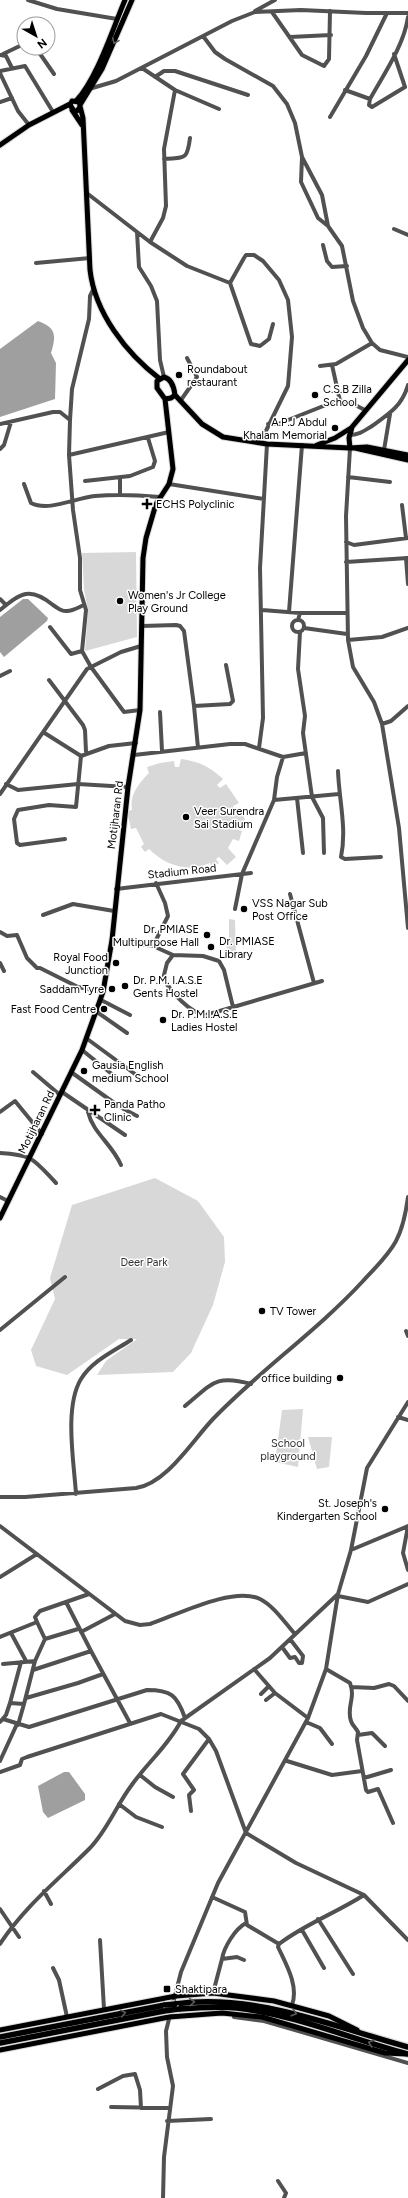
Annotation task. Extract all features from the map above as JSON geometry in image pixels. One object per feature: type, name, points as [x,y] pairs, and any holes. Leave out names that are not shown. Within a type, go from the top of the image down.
[{"type":"highway","points":[[0,2043],[5,2038],[170,2010],[218,2007],[256,2008],[289,2012],[408,2047]]},
{"type":"highway","points":[[256,2008],[407,2054]]},
{"type":"main road","points":[[0,146],[28,125],[52,112],[71,108],[77,111],[124,2]]},
{"type":"main road","points":[[71,108],[102,69],[131,2]]},
{"type":"main road","points":[[76,101],[80,106],[82,126],[88,194],[90,258],[94,290],[107,320],[143,365],[162,378],[170,381],[175,395],[202,424],[217,435],[239,441],[267,444],[353,448],[367,447],[408,455]]},
{"type":"main road","points":[[71,108],[82,126]]},
{"type":"main road","points":[[353,448],[349,435],[352,427],[408,359]]},
{"type":"main road","name":"Motijharan Rd","points":[[0,1218],[82,1050],[103,992],[112,940],[116,889],[128,787],[140,710],[142,558],[146,538],[160,497],[169,484],[173,461],[165,399],[157,388],[157,381],[162,378]]},
{"type":"main road","points":[[165,399],[172,398],[175,395]]},
{"type":"main road","points":[[314,446],[335,438],[352,427]]},
{"type":"main road","points":[[353,448],[408,460]]},
{"type":"main road","points":[[0,2030],[176,1996],[213,1993],[253,1997],[292,2005],[329,2016],[365,2034]]},
{"type":"main road","points":[[0,2050],[169,2017],[222,2013],[262,2017],[385,2053],[407,2054]]},
{"type":"street","points":[[28,0],[57,9],[117,19]]},
{"type":"street","points":[[87,89],[116,81],[232,21],[255,12],[275,0]]},
{"type":"street","points":[[255,12],[301,10],[408,13]]},
{"type":"street","points":[[272,12],[302,55],[324,66],[329,59],[331,35],[330,11]]},
{"type":"street","points":[[330,116],[366,56],[387,13]]},
{"type":"street","points":[[394,54],[405,87],[372,107],[369,105],[370,99],[407,27],[408,16]]},
{"type":"street","points":[[290,37],[331,35]]},
{"type":"street","points":[[203,36],[220,56],[273,86],[287,104],[295,123],[302,157],[301,182],[318,218],[328,226],[342,246],[353,301],[363,328],[372,343],[380,350],[408,359]]},
{"type":"street","points":[[1,55],[16,48]]},
{"type":"street","points":[[1,55],[8,59],[12,68]]},
{"type":"street","points":[[42,56],[54,74]]},
{"type":"street","points":[[28,125],[12,98],[0,72],[24,65],[52,112]]},
{"type":"street","points":[[142,68],[175,90],[219,109]]},
{"type":"street","points":[[155,77],[164,71],[175,71],[248,95]]},
{"type":"street","points":[[150,242],[163,218],[166,206],[164,159],[175,90]]},
{"type":"street","points":[[345,90],[370,99]]},
{"type":"street","points":[[0,102],[12,98]]},
{"type":"street","points":[[164,159],[185,157],[188,154],[190,138]]},
{"type":"street","points":[[302,157],[325,204],[328,226]]},
{"type":"street","points":[[88,194],[150,242],[187,266],[230,283]]},
{"type":"street","points":[[394,229],[408,235]]},
{"type":"street","points":[[137,232],[139,267],[151,286],[157,301],[162,378]]},
{"type":"street","points":[[323,245],[327,261],[332,267],[347,266]]},
{"type":"street","points":[[260,443],[288,386],[292,337],[288,300],[279,280],[263,261],[254,255],[246,255],[230,283],[251,344],[260,346],[269,339],[273,324]]},
{"type":"street","points":[[36,263],[90,258]]},
{"type":"street","points":[[94,290],[90,296],[89,319],[72,389],[70,420],[69,455],[72,500],[80,558],[80,590],[86,610],[82,651],[91,667],[124,712],[140,710]]},
{"type":"street","points":[[320,366],[332,366],[372,343]]},
{"type":"street","points":[[180,400],[197,376],[187,358]]},
{"type":"street","points":[[332,366],[340,400]]},
{"type":"street","points":[[349,435],[365,431],[390,414],[401,402],[407,391],[408,385]]},
{"type":"street","points":[[268,424],[278,424],[340,400],[365,410]]},
{"type":"street","points":[[0,424],[53,412],[60,412],[70,420]]},
{"type":"street","points":[[384,450],[390,414]]},
{"type":"street","points":[[0,449],[4,445],[10,422]]},
{"type":"street","points":[[69,455],[169,432]]},
{"type":"street","points":[[85,481],[120,478],[144,471],[155,465],[148,438]]},
{"type":"street","points":[[259,748],[263,718],[260,646],[262,610],[260,568],[267,444]]},
{"type":"street","points":[[289,612],[302,445]]},
{"type":"street","points":[[353,448],[348,477],[346,542],[347,634],[353,667],[374,702],[382,724],[399,828],[408,928]]},
{"type":"street","points":[[348,477],[390,482]]},
{"type":"street","points":[[120,478],[120,494]]},
{"type":"street","points":[[24,484],[28,500],[41,507],[72,500],[120,494],[160,497]]},
{"type":"street","points":[[169,484],[264,499]]},
{"type":"street","points":[[346,542],[354,545],[407,538],[402,505]]},
{"type":"street","points":[[346,562],[407,558],[408,584]]},
{"type":"street","points":[[0,610],[22,594],[29,592],[35,593],[68,612],[84,605]]},
{"type":"street","points":[[0,599],[6,605]]},
{"type":"street","points":[[262,610],[300,613],[347,613]]},
{"type":"street","points":[[300,613],[298,620],[293,623],[292,626],[294,631],[300,632]]},
{"type":"street","points":[[298,620],[303,623],[304,628]]},
{"type":"street","points":[[142,626],[176,624],[184,630],[198,748]]},
{"type":"street","points":[[50,627],[71,654],[82,651]]},
{"type":"street","points":[[304,628],[347,634]]},
{"type":"street","points":[[304,628],[300,632],[298,670],[305,716],[303,733],[312,797],[324,818],[324,853]]},
{"type":"street","points":[[348,640],[382,637],[408,628]]},
{"type":"street","points":[[0,794],[3,786],[66,701],[78,680],[91,667],[121,652],[141,646]]},
{"type":"street","points":[[194,706],[230,704],[233,701],[226,665]]},
{"type":"street","points":[[0,676],[10,671]]},
{"type":"street","points":[[49,680],[66,701],[85,730],[86,752]]},
{"type":"street","points":[[382,724],[391,721],[408,706]]},
{"type":"street","points":[[160,712],[162,751]]},
{"type":"street","points":[[43,732],[81,756]]},
{"type":"street","points":[[65,839],[20,845],[17,843],[14,819],[18,810],[33,806],[60,806],[74,808],[77,806],[81,756],[86,752],[109,746],[136,743]]},
{"type":"street","points":[[134,755],[237,744],[259,748],[283,757],[306,753]]},
{"type":"street","points":[[235,909],[242,874],[274,800],[276,777],[283,757]]},
{"type":"street","points":[[338,771],[339,794],[344,820],[341,857],[345,859],[381,857]]},
{"type":"street","points":[[3,786],[18,790],[78,784],[128,787]]},
{"type":"street","points":[[274,800],[339,794]]},
{"type":"street","points":[[297,798],[303,853]]},
{"type":"street","name":"Stadium Road","points":[[116,889],[156,883],[251,873]]},
{"type":"street","points":[[153,946],[168,916],[165,903],[156,883]]},
{"type":"street","points":[[290,894],[314,983]]},
{"type":"street","points":[[43,915],[73,904],[114,912]]},
{"type":"street","points":[[0,932],[7,936],[17,935],[27,958],[37,968],[40,968],[78,987],[103,992]]},
{"type":"street","points":[[112,940],[153,946],[173,955],[203,956],[219,961],[224,970],[233,1007]]},
{"type":"street","points":[[173,955],[167,963],[163,980],[181,999],[201,1015],[322,981]]},
{"type":"street","points":[[0,964],[4,971]]},
{"type":"street","points":[[101,1000],[130,1015]]},
{"type":"street","points":[[97,1012],[127,1033]]},
{"type":"street","points":[[86,1038],[139,1077]]},
{"type":"street","points":[[82,1050],[118,1079]]},
{"type":"street","points":[[33,1072],[61,1093],[125,1135]]},
{"type":"street","points":[[71,1072],[120,1107],[138,1116]]},
{"type":"street","points":[[0,1112],[15,1101],[42,1134]]},
{"type":"street","points":[[88,1111],[95,1129],[113,1149],[121,1165]]},
{"type":"street","points":[[0,1153],[18,1154],[30,1157],[56,1183]]},
{"type":"street","points":[[0,1197],[8,1201]]},
{"type":"street","points":[[0,1497],[76,1494],[136,1488],[152,1483],[178,1458],[214,1418],[345,1300],[378,1264],[396,1241],[405,1218],[408,1197]]},
{"type":"street","points":[[0,1330],[64,1277]]},
{"type":"street","points":[[406,1331],[408,1336]]},
{"type":"street","points":[[76,1494],[72,1421],[75,1391],[81,1379],[90,1368],[131,1340]]},
{"type":"street","points":[[185,1406],[217,1381],[230,1379],[251,1384]]},
{"type":"street","points":[[163,2198],[167,2121],[173,2086],[166,2045],[169,2017],[176,1996],[181,1972],[212,1896],[307,1720],[326,1669],[338,1595],[352,1550],[367,1468],[398,1417],[407,1406],[408,1402]]},
{"type":"street","points":[[398,1417],[408,1420]]},
{"type":"street","points":[[0,1526],[125,1621],[140,1626],[150,1624],[224,1598],[239,1596],[250,1597],[267,1604],[295,1634]]},
{"type":"street","points":[[352,1550],[408,1526]]},
{"type":"street","points":[[408,1526],[403,1552],[408,1570]]},
{"type":"street","points":[[0,1577],[37,1554]]},
{"type":"street","points":[[338,1595],[368,1602],[408,1584]]},
{"type":"street","points":[[0,1761],[17,1725],[26,1698],[35,1661],[45,1639],[35,1617],[40,1611],[89,1594]]},
{"type":"street","points":[[0,1944],[44,1891],[90,1848],[140,1775],[173,1736],[181,1721],[282,1647],[338,1595]]},
{"type":"street","points":[[66,1602],[130,1723]]},
{"type":"street","points":[[45,1639],[80,1630],[115,1614]]},
{"type":"street","points":[[0,1637],[37,1622]]},
{"type":"street","points":[[11,1633],[23,1662],[10,1703],[2,1720],[29,1727],[43,1724],[147,1690],[174,1695],[179,1701],[185,1718]]},
{"type":"street","points":[[282,1647],[291,1658],[294,1657],[299,1663],[302,1663],[303,1656],[290,1639]]},
{"type":"street","points":[[33,1670],[91,1651]]},
{"type":"street","points":[[3,1664],[35,1661]]},
{"type":"street","points":[[254,1669],[275,1693],[307,1720],[320,1728],[332,1744]]},
{"type":"street","points":[[326,1669],[346,1679],[351,1687],[353,1699],[350,1711],[350,1720],[358,1735],[356,1740],[366,1791],[377,1789],[380,1792],[393,1823]]},
{"type":"street","points":[[26,1698],[58,1690],[103,1674]]},
{"type":"street","points":[[351,1687],[374,1688],[389,1684],[394,1686],[408,1701]]},
{"type":"street","points":[[261,1694],[269,1686]]},
{"type":"street","points":[[266,1700],[275,1693]]},
{"type":"street","points":[[10,1703],[24,1704]]},
{"type":"street","points":[[0,1772],[20,1765],[21,1761],[130,1723],[162,1714],[181,1721],[199,1729],[209,1739],[216,1751],[246,1833],[296,1863],[364,1896],[408,1940]]},
{"type":"street","points":[[358,1735],[372,1733],[385,1746]]},
{"type":"street","points":[[191,1811],[189,1795],[194,1790],[183,1774],[209,1739]]},
{"type":"street","points":[[286,1761],[332,1775],[362,1771]]},
{"type":"street","points":[[364,1778],[391,1770]]},
{"type":"street","points":[[140,1775],[155,1787],[173,1797]]},
{"type":"street","points":[[119,1804],[136,1817],[162,1827]]},
{"type":"street","points":[[44,1891],[51,1904]]},
{"type":"street","points":[[212,1896],[245,1912],[247,1915],[246,1923],[249,1927],[279,1944]]},
{"type":"street","points":[[279,1944],[318,1920],[346,1907],[364,1896]]},
{"type":"street","points":[[0,1909],[19,1937]]},
{"type":"street","points":[[318,1920],[353,1974]]},
{"type":"street","points":[[213,1993],[227,1946],[241,1926],[246,1923]]},
{"type":"street","points":[[302,1930],[324,1968]]},
{"type":"street","points":[[100,1940],[104,2009]]},
{"type":"street","points":[[279,1944],[278,1947],[293,1985],[294,1999],[292,2005]]},
{"type":"street","points":[[222,1959],[237,1957],[244,1960]]},
{"type":"street","points":[[53,1968],[60,1980],[67,2017]]},
{"type":"street","points":[[222,2013],[227,2016],[264,2021],[408,2063]]},
{"type":"street","points":[[98,2089],[123,2076],[135,2074],[140,2090],[141,2108]]},
{"type":"street","points":[[111,2107],[170,2108]]},
{"type":"street","points":[[167,2121],[211,2120]]},
{"type":"street","points":[[278,2181],[286,2193],[284,2198]]},
{"type":"green space","points":[[136,552],[137,637],[85,651],[88,611],[84,589],[82,553]]},
{"type":"green space","name":"Veer Surendra Sai Stadium","points":[[181,759],[198,763],[223,779],[217,785],[220,788],[226,784],[239,803],[233,806],[234,812],[243,810],[245,821],[236,823],[236,829],[242,831],[239,841],[233,839],[228,848],[236,857],[227,865],[219,857],[216,859],[219,863],[212,867],[210,863],[201,866],[185,867],[169,863],[155,855],[149,849],[145,852],[141,847],[144,844],[136,828],[131,829],[127,811],[132,810],[131,805],[133,794],[138,785],[149,773],[147,767],[174,761],[175,767],[179,767]]},
{"type":"green space","points":[[229,919],[235,920],[236,953],[226,956],[226,945],[229,942]]},
{"type":"green space","name":"Deer Park","points":[[155,1178],[198,1201],[224,1237],[225,1262],[213,1305],[191,1353],[173,1372],[97,1375],[106,1361],[137,1339],[119,1339],[67,1375],[36,1366],[31,1350],[55,1299],[50,1278],[72,1205]]},
{"type":"green space","name":"School playground","points":[[303,1409],[298,1467],[275,1462],[282,1410]]},
{"type":"green space","name":"School playground","points":[[308,1437],[332,1437],[329,1467],[317,1469]]},
{"type":"shaded area","points":[[38,321],[49,327],[54,333],[54,342],[51,353],[56,363],[55,399],[0,417],[0,349]]},
{"type":"shaded area","points":[[23,599],[28,599],[48,618],[47,621],[4,657],[0,652],[0,617]]},
{"type":"shaded area","points":[[64,1772],[69,1772],[85,1794],[85,1800],[48,1818],[43,1812],[38,1786]]},
{"type":"place","name":"Roundabout restaurant","points":[[179,375]]},
{"type":"place","name":"C.S.B Zilla School","points":[[315,395]]},
{"type":"place","name":"A.P.J Abdul Khalam Memorial","points":[[335,428]]},
{"type":"place","name":"ECHS Polyclinic","points":[[147,504]]},
{"type":"place","name":"Women's Jr College Play Ground","points":[[120,601]]},
{"type":"place","name":"Veer Surendra Sai Stadium","points":[[186,817]]},
{"type":"place","name":"VSS Nagar Sub Post Office","points":[[244,909]]},
{"type":"place","name":"Dr. PMIASE Multipurpose Hall","points":[[207,935]]},
{"type":"place","name":"Dr. PMIASE Library","points":[[211,947]]},
{"type":"place","name":"Royal Food Junction","points":[[116,963]]},
{"type":"place","name":"Dr. P.M. I.A.S.E Gents Hostel","points":[[125,986]]},
{"type":"place","name":"Saddam Tyre","points":[[112,989]]},
{"type":"place","name":"Fast Food Centre","points":[[104,1009]]},
{"type":"place","name":"Dr. P.M.I.A.S.E Ladies Hostel","points":[[163,1020]]},
{"type":"place","name":"Gausia English medium School","points":[[84,1071]]},
{"type":"place","name":"Panda Patho Clinic","points":[[95,1110]]},
{"type":"place","name":"TV Tower","points":[[262,1311]]},
{"type":"place","name":"office building","points":[[340,1378]]},
{"type":"place","name":"St. Joseph's Kindergarten School","points":[[385,1509]]},
{"type":"place","name":"Shaktipara","points":[[167,1989]]}]
